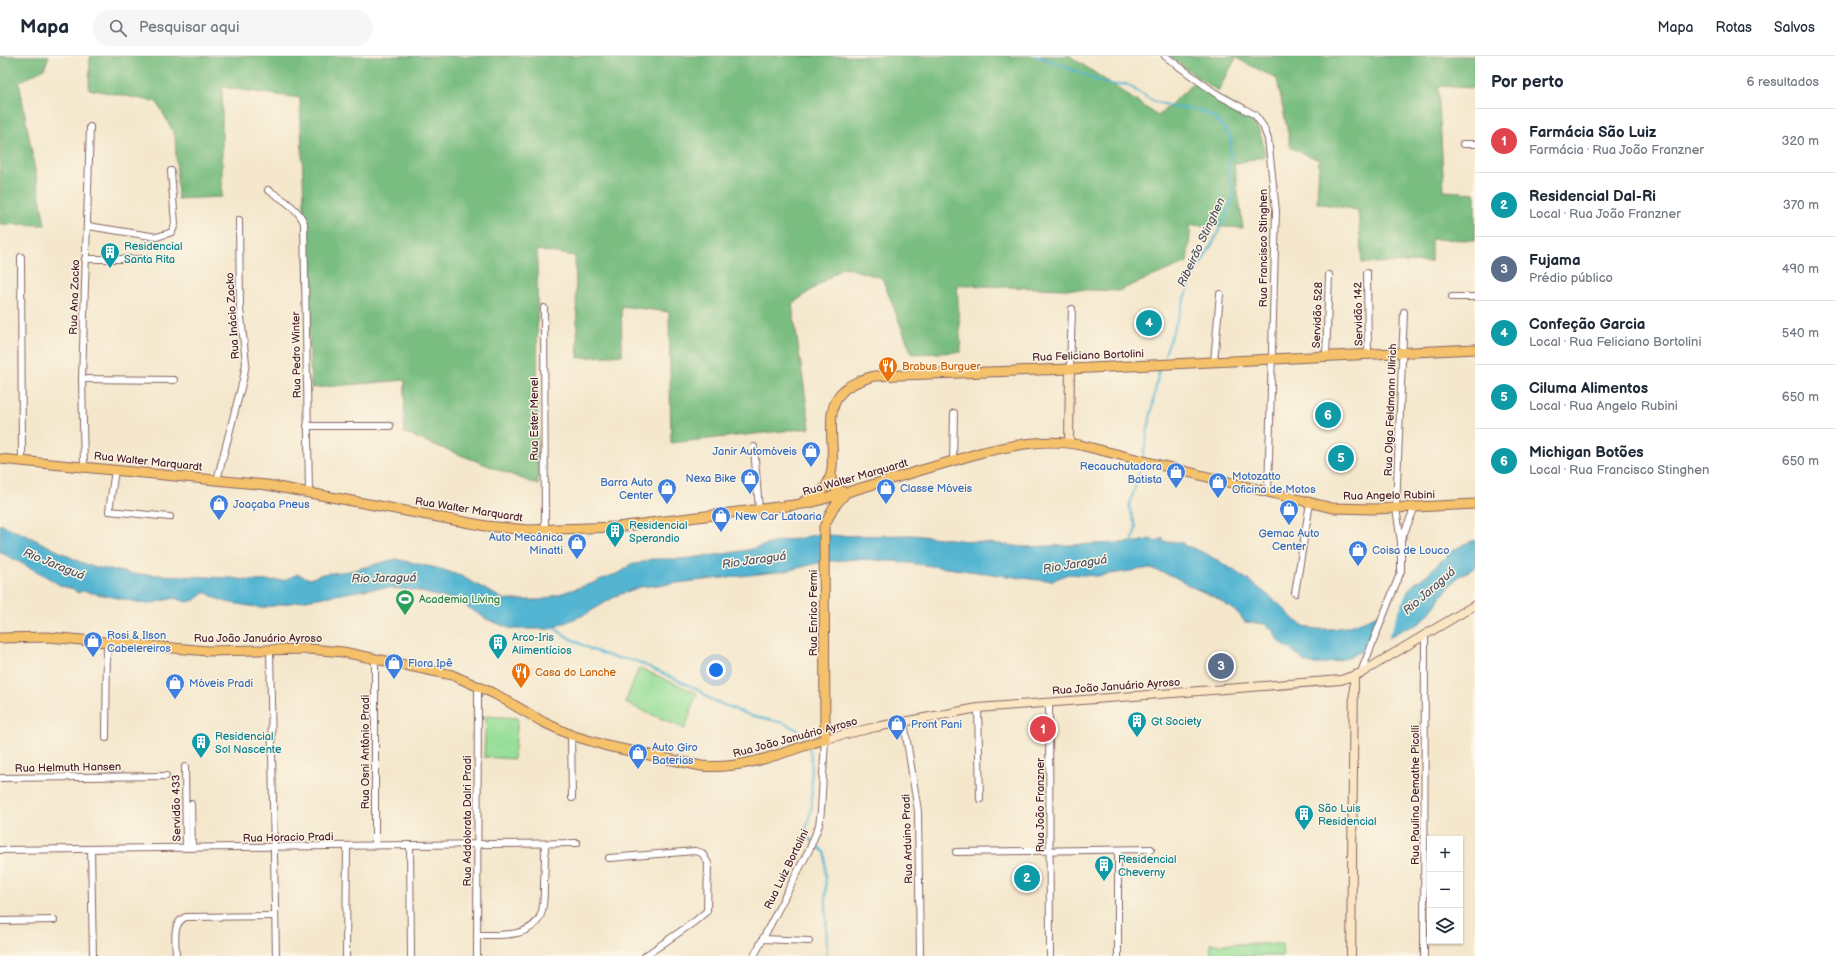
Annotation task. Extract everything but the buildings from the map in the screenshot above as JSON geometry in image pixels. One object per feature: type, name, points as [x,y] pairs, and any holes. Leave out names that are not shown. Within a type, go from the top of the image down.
[{"type":"main road","name":"Rua Feliciano Bortolini","points":[[831,478],[832,411],[836,400],[845,389],[857,382],[874,376],[1070,369],[1475,349]]},
{"type":"main road","points":[[1070,369],[1070,443]]},
{"type":"main road","name":"Rua Walter Marquardt","points":[[0,459],[267,485],[486,526],[511,529],[545,530],[617,527],[818,502],[953,461],[1009,446],[1050,442],[1070,443],[1142,461]]},
{"type":"main road","name":"Rua Angelo Rubini","points":[[1142,461],[1310,503],[1341,509],[1475,504]]},
{"type":"main road","points":[[793,506],[818,494],[831,478],[835,488],[846,493]]},
{"type":"main road","name":"Rua Enrico Fermi","points":[[825,739],[824,528],[830,513],[846,493]]},
{"type":"main road","name":"Rua João Januário Ayroso","points":[[0,638],[48,637],[208,651],[327,650],[375,658],[436,670],[478,685],[543,722],[571,735],[607,746],[701,766],[718,768],[735,767],[756,762],[825,739],[978,708],[1327,682],[1358,675],[1475,605]]},
{"type":"main road","points":[[1351,956],[1358,675]]},
{"type":"street","name":"Rua Francisco Stinghen","points":[[1165,56],[1215,93],[1255,115],[1263,126],[1268,139],[1276,211],[1268,492]]},
{"type":"street","name":"Rua Ana Zacko","points":[[84,467],[82,379],[90,128]]},
{"type":"street","points":[[1463,144],[1475,144]]},
{"type":"street","points":[[88,226],[157,236],[166,235],[172,232],[175,224],[171,171]]},
{"type":"street","name":"Rua Pedro Winter","points":[[268,190],[281,198],[302,218],[304,223],[309,492]]},
{"type":"street","name":"Rua Inácio Zacko","points":[[217,480],[246,363],[240,308],[239,220]]},
{"type":"street","points":[[21,257],[22,461]]},
{"type":"street","points":[[85,259],[145,259]]},
{"type":"street","name":"Servidão 142","points":[[1367,273],[1368,355]]},
{"type":"street","name":"Servidão 528","points":[[1326,357],[1329,275]]},
{"type":"street","points":[[1214,362],[1220,294]]},
{"type":"street","points":[[1452,297],[1475,297]]},
{"type":"street","name":"Rua Ester Menel","points":[[544,308],[545,530]]},
{"type":"street","points":[[1070,369],[1072,309]]},
{"type":"street","name":"Rua Olga Feldmann Ullrich","points":[[1358,675],[1367,658],[1399,577],[1402,563],[1396,508],[1404,312]]},
{"type":"street","points":[[82,379],[174,380]]},
{"type":"street","points":[[953,461],[954,413]]},
{"type":"street","points":[[307,426],[390,426]]},
{"type":"street","points":[[754,446],[759,510]]},
{"type":"street","points":[[115,470],[108,511],[170,517]]},
{"type":"street","points":[[1294,593],[1310,503]]},
{"type":"street","points":[[1400,542],[1415,507]]},
{"type":"street","name":"Rua Paulina Demathe Picolli","points":[[1424,956],[1425,635]]},
{"type":"street","points":[[106,738],[107,642]]},
{"type":"street","points":[[270,650],[276,956]]},
{"type":"street","name":"Rua Osni Antônio Pradi","points":[[375,658],[375,845]]},
{"type":"street","name":"Rua Addolorata Dalri Pradi","points":[[477,956],[476,845],[478,685]]},
{"type":"street","name":"Rua João Franzner","points":[[1050,703],[1050,956]]},
{"type":"street","points":[[978,708],[980,799]]},
{"type":"street","name":"Rua Arduino Pradi","points":[[904,722],[918,811],[920,956]]},
{"type":"street","points":[[571,735],[572,798]]},
{"type":"street","name":"Rua Luiz Bortolini","points":[[754,956],[810,848],[814,837],[821,811],[825,739]]},
{"type":"street","name":"Servidão 433","points":[[185,767],[189,848]]},
{"type":"street","name":"Rua Helmuth Hansen","points":[[0,778],[166,776]]},
{"type":"street","points":[[189,848],[191,804]]},
{"type":"street","name":"Rua Horacio Pradi","points":[[0,850],[577,843]]},
{"type":"street","points":[[477,935],[518,932],[530,928],[537,922],[544,907],[545,844]]},
{"type":"street","points":[[410,845],[411,956]]},
{"type":"street","points":[[346,956],[347,846]]},
{"type":"street","points":[[91,849],[93,956]]},
{"type":"street","points":[[956,852],[1151,849]]},
{"type":"street","points":[[1118,850],[1118,956]]},
{"type":"street","points":[[609,858],[695,851],[702,853],[708,863],[707,911],[694,922],[645,956]]},
{"type":"street","points":[[176,956],[176,925],[179,920],[186,917],[275,916]]},
{"type":"street","points":[[0,921],[54,920]]},
{"type":"street","points":[[763,939],[809,941]]},
{"type":"green space","points":[[0,56],[49,56],[44,69],[19,82],[45,225],[0,224]]},
{"type":"green space","points":[[90,56],[1070,56],[1158,116],[1194,83],[1238,108],[1252,121],[1261,135],[1265,156],[1234,164],[1243,228],[1191,225],[1187,262],[1118,291],[957,285],[961,352],[912,354],[882,278],[843,267],[792,304],[810,428],[671,443],[669,312],[621,306],[622,355],[578,358],[575,256],[537,250],[538,485],[404,433],[405,380],[311,388],[300,98],[222,87],[222,197],[178,199],[175,135],[157,102],[89,89]]},
{"type":"green space","points":[[1170,56],[1475,56],[1475,88],[1438,86],[1444,191],[1475,193],[1475,240],[1431,239],[1431,262],[1362,263],[1358,210],[1317,203],[1319,160],[1291,148],[1277,79],[1236,58],[1218,91],[1198,78]]},
{"type":"green space","points":[[639,668],[697,693],[685,729],[625,703]]},
{"type":"green space","points":[[486,716],[518,718],[514,759],[484,757]]},
{"type":"green space","points":[[1210,944],[1282,944],[1283,956],[1211,956]]},
{"type":"water","name":"Rio Jaraguá","points":[[0,524],[94,567],[134,574],[231,578],[254,581],[284,580],[298,574],[310,579],[322,574],[350,571],[396,559],[441,569],[461,576],[503,599],[509,600],[541,600],[596,582],[623,571],[630,564],[637,564],[651,559],[679,559],[724,554],[747,550],[784,540],[797,539],[818,534],[841,536],[912,535],[1025,547],[1139,542],[1150,539],[1156,542],[1163,538],[1163,542],[1183,542],[1184,546],[1193,548],[1222,563],[1269,596],[1297,622],[1307,627],[1318,629],[1331,629],[1350,626],[1380,614],[1389,608],[1451,552],[1468,542],[1475,540],[1475,568],[1463,574],[1456,580],[1427,616],[1414,626],[1346,658],[1323,664],[1309,664],[1279,641],[1274,630],[1265,624],[1245,622],[1239,614],[1215,597],[1194,588],[1175,577],[1150,568],[1097,576],[1068,574],[1054,580],[1038,580],[893,561],[858,559],[822,562],[786,571],[640,587],[618,595],[586,614],[550,629],[512,629],[486,619],[460,602],[414,590],[389,588],[369,589],[261,608],[226,602],[213,597],[206,592],[195,600],[187,602],[175,598],[147,604],[83,591],[77,593],[74,589],[61,586],[42,574],[0,552]]},
{"type":"pier","points":[[1409,587],[1387,640],[1364,652],[1380,612]]},
{"type":"waterway","name":"Ribeirão Stinghen","points":[[1035,56],[1052,61],[1104,83],[1116,85],[1126,84],[1153,101],[1174,107],[1199,110],[1216,119],[1231,137],[1229,174],[1233,190],[1233,200],[1215,239],[1192,279],[1165,354]]},
{"type":"waterway","name":"Ribeirão Stinghen","points":[[1143,457],[1159,370]]},
{"type":"waterway","name":"Ribeirão Stinghen","points":[[1132,543],[1136,527],[1129,507],[1141,467]]},
{"type":"waterway","points":[[552,626],[564,635],[590,649],[612,657],[636,661],[697,689],[710,699],[729,707],[752,716],[784,723],[798,730],[807,743]]},
{"type":"waterway","points":[[809,747],[811,754],[812,806],[805,834],[825,853],[827,956]]},
{"type":"place","name":"Residencial Santa Rita","points":[[110,269]]},
{"type":"place","name":"Confeção Garcia","points":[[1149,323]]},
{"type":"place","name":"Brabus Burguer","points":[[888,383]]},
{"type":"place","name":"Michigan Botões","points":[[1328,415]]},
{"type":"place","name":"Ciluma Alimentos","points":[[1341,458]]},
{"type":"place","name":"Janir Automóveis","points":[[811,468]]},
{"type":"place","name":"Recauchutadora Batista","points":[[1176,489]]},
{"type":"place","name":"Nexa Bike","points":[[750,495]]},
{"type":"place","name":"Motozatto Oficina de Motos","points":[[1218,499]]},
{"type":"place","name":"Barra Auto Center","points":[[667,505]]},
{"type":"place","name":"Classe Móveis","points":[[886,505]]},
{"type":"place","name":"Joaçaba Pneus","points":[[219,521]]},
{"type":"place","name":"Gemac Auto Center","points":[[1289,526]]},
{"type":"place","name":"New Car Latoaria","points":[[721,533]]},
{"type":"place","name":"Residencial Sperandio","points":[[615,548]]},
{"type":"place","name":"Auto Mecânica Minatti","points":[[577,560]]},
{"type":"place","name":"Coisa de Louco","points":[[1358,567]]},
{"type":"place","name":"Academia Living","points":[[405,616]]},
{"type":"place","name":"Rosi & Ilson Cabelereiros","points":[[93,658]]},
{"type":"place","name":"Arco-Iris Alimentícios","points":[[498,660]]},
{"type":"place","name":"Fujama","points":[[1221,666]]},
{"type":"place","name":"Flora Ipê","points":[[394,680]]},
{"type":"place","name":"Casa do Lanche","points":[[521,689]]},
{"type":"place","name":"Móveis Pradi","points":[[175,700]]},
{"type":"place","name":"Farmácia São Luiz","points":[[1043,729]]},
{"type":"place","name":"Gt Society","points":[[1137,738]]},
{"type":"place","name":"Pront Pani","points":[[897,741]]},
{"type":"place","name":"Residencial Sol Nascente","points":[[201,759]]},
{"type":"place","name":"Auto Giro Baterias","points":[[638,770]]},
{"type":"place","name":"São Luis Residencial","points":[[1304,831]]},
{"type":"place","name":"Residencial Dal-Ri","points":[[1027,878]]},
{"type":"place","name":"Residencial Cheverny","points":[[1104,882]]}]
